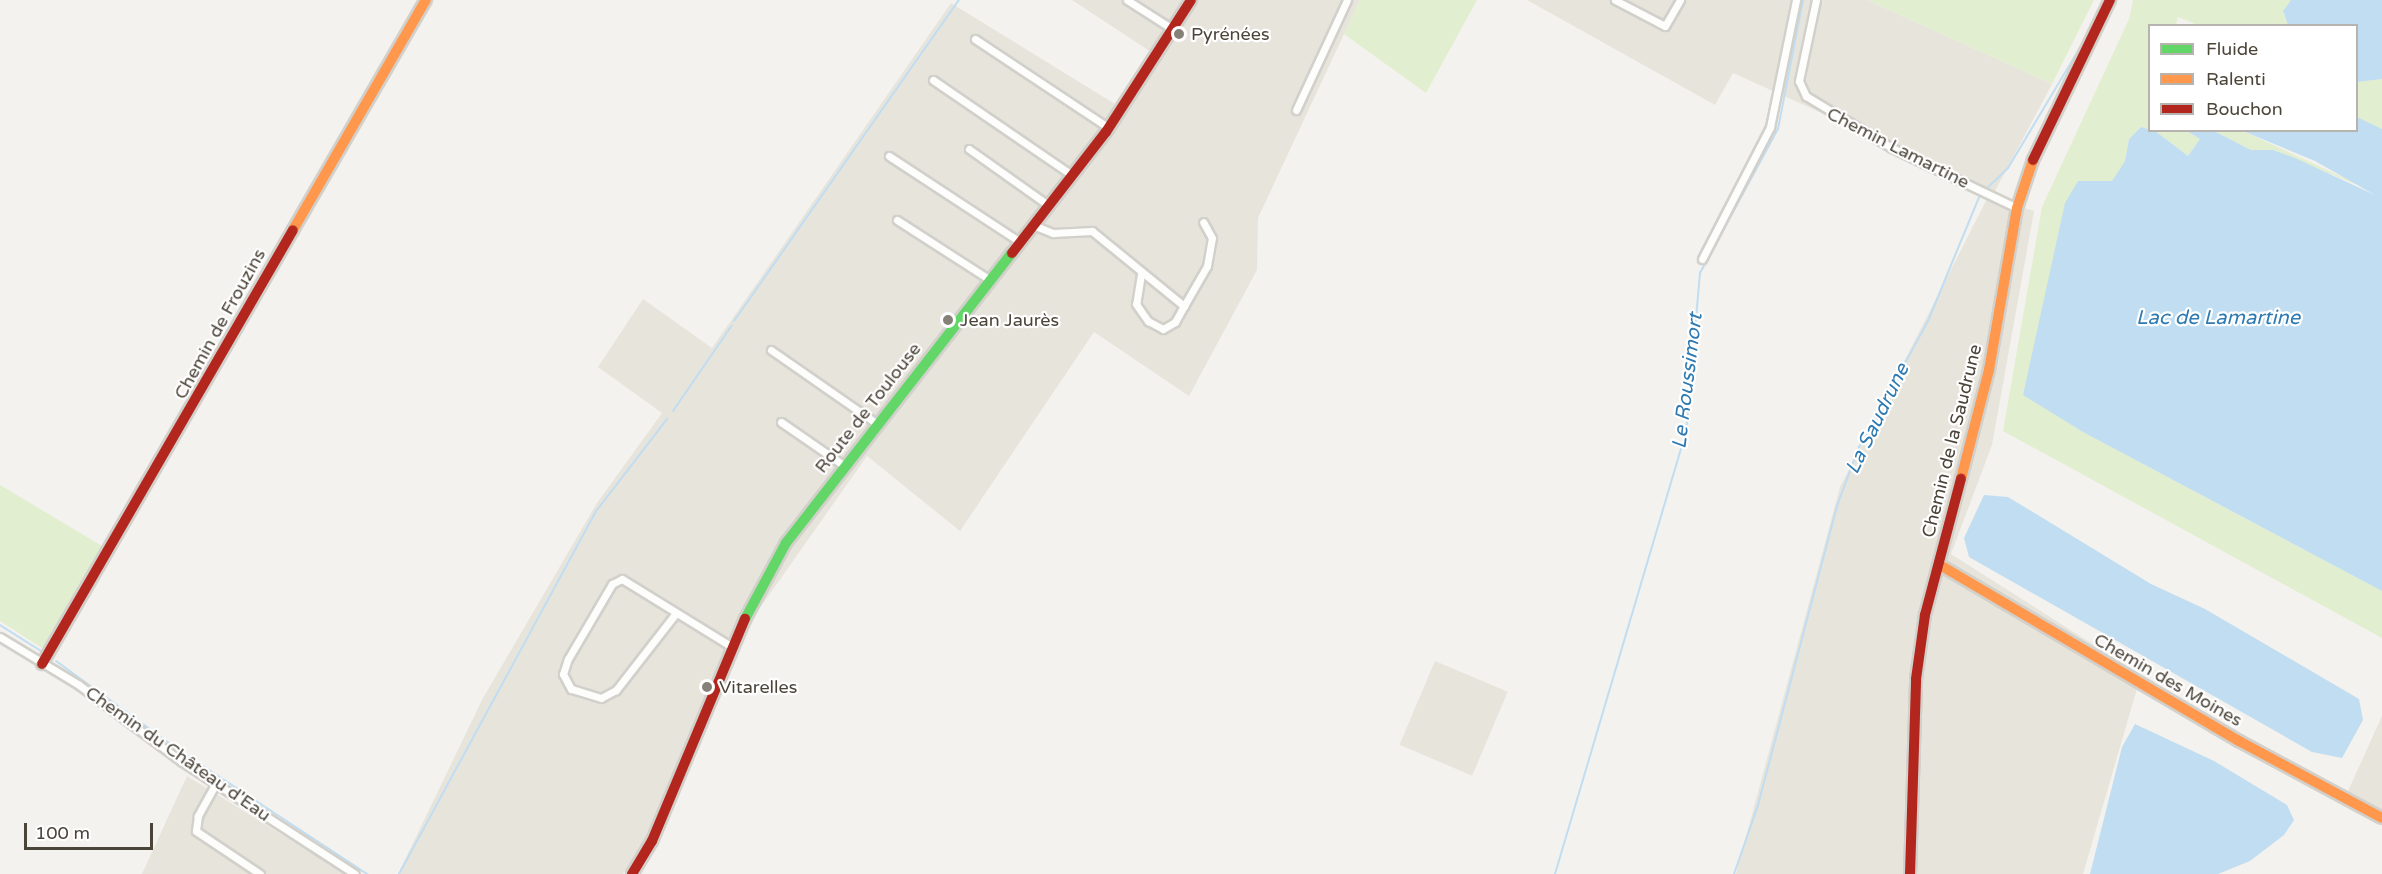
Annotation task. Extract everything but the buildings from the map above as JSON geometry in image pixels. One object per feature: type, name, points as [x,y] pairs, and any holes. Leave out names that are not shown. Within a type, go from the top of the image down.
[{"type":"street","name":"Chemin de Frouzins","points":[[42,664],[426,0]]},
{"type":"street","points":[[1127,0],[1174,30]]},
{"type":"street","name":"Route de Toulouse","points":[[632,874],[652,841],[732,647],[786,543],[843,465],[1109,128],[1174,30],[1191,0]]},
{"type":"street","points":[[1296,110],[1347,0]]},
{"type":"street","points":[[1615,0],[1665,26],[1680,0]]},
{"type":"street","points":[[1702,259],[1770,127],[1796,0]]},
{"type":"street","name":"Chemin Lamartine","points":[[1816,0],[1799,81],[1806,96],[1892,148],[1976,186],[1988,197],[2017,208]]},
{"type":"street","name":"Chemin de la Saudrune","points":[[1910,874],[1916,679],[1925,615],[1940,565],[1989,370],[2017,208],[2026,174],[2110,0]]},
{"type":"street","points":[[975,39],[1109,128]]},
{"type":"street","points":[[933,80],[1072,175]]},
{"type":"street","points":[[969,149],[1048,205]]},
{"type":"street","points":[[889,156],[1020,242]]},
{"type":"street","points":[[897,220],[990,280]]},
{"type":"street","points":[[1141,274],[1136,304],[1148,321],[1163,329],[1175,322],[1207,266],[1212,238],[1203,222]]},
{"type":"street","points":[[1033,225],[1053,233],[1092,231],[1141,274],[1184,306]]},
{"type":"street","points":[[771,350],[876,423]]},
{"type":"street","points":[[781,422],[843,465]]},
{"type":"street","name":"Chemin des Moines","points":[[1940,565],[2239,741],[2382,818]]},
{"type":"street","points":[[676,613],[616,690],[601,698],[571,689],[563,674],[567,658],[612,584],[622,579],[732,647]]},
{"type":"street","name":"Chemin du Château d'Eau","points":[[0,637],[79,685],[216,783],[355,874]]},
{"type":"street","points":[[216,783],[198,816],[196,831],[260,874]]},
{"type":"shaded area","points":[[1072,0],[1360,0],[1258,218],[1257,270],[1189,396],[1094,332],[960,531],[867,456],[757,612],[669,816],[623,874],[398,874],[483,698],[597,503],[662,413],[598,367],[643,299],[712,348],[951,3],[1115,104],[1151,52]]},
{"type":"shaded area","points":[[1527,0],[1867,0],[2052,84],[1995,191],[1733,73],[1715,105]]},
{"type":"shaded area","points":[[1988,197],[2034,211],[1992,445],[1951,554],[2141,675],[2083,874],[1736,874],[1840,487]]},
{"type":"shaded area","points":[[1435,661],[1508,692],[1472,776],[1399,745]]},
{"type":"shaded area","points":[[2382,716],[2382,812],[2348,791]]},
{"type":"shaded area","points":[[187,776],[346,874],[142,874]]},
{"type":"green space","points":[[1360,0],[1477,0],[1426,93],[1344,34]]},
{"type":"green space","points":[[1867,0],[2094,0],[2052,84]]},
{"type":"green space","points":[[2133,0],[2291,0],[2283,12],[2288,24],[2196,24],[2178,17],[2176,24],[2148,24],[2148,129],[2141,127],[2129,139],[2125,161],[2112,181],[2078,181],[2023,394],[2083,432],[2382,591],[2382,638],[2003,431],[2042,207],[2129,19]]},
{"type":"green space","points":[[2382,79],[2382,129],[2358,118],[2358,82]]},
{"type":"green space","points":[[2156,132],[2189,132],[2200,139],[2188,156]]},
{"type":"green space","points":[[2216,132],[2245,132],[2377,193],[2273,150],[2251,150]]},
{"type":"green space","points":[[0,485],[107,549],[50,643],[42,648],[0,621]]},
{"type":"water","points":[[2291,0],[2382,0],[2382,79],[2358,82],[2358,24],[2288,24],[2283,11]]},
{"type":"water","name":"Lac de Lamartine","points":[[2358,117],[2382,129],[2382,591],[2083,432],[2023,395],[2065,203],[2078,181],[2112,181],[2125,161],[2129,139],[2141,127],[2148,129],[2148,132],[2156,132],[2188,156],[2200,139],[2189,132],[2216,132],[2251,150],[2273,150],[2295,158],[2375,195],[2315,161],[2245,132],[2358,132]]},
{"type":"water","points":[[1984,495],[2008,497],[2151,584],[2205,609],[2359,699],[2363,720],[2342,758],[2312,752],[1969,557],[1964,538]]},
{"type":"water","points":[[2135,724],[2214,761],[2287,805],[2294,820],[2284,835],[2250,861],[2218,874],[2090,874],[2122,747]]},
{"type":"waterway","points":[[734,321],[959,0]]},
{"type":"waterway","name":"Le Roussimort","points":[[1555,874],[1686,433],[1700,273],[1778,129],[1803,0]]},
{"type":"waterway","name":"La Saudrune","points":[[1734,874],[1758,805],[1837,506],[1859,447],[1928,321],[1980,195],[2008,168],[2087,36]]},
{"type":"waterway","points":[[673,411],[732,325]]},
{"type":"waterway","points":[[399,874],[597,510],[667,419]]},
{"type":"waterway","points":[[0,625],[41,651]]},
{"type":"waterway","points":[[56,661],[180,751],[367,874]]},
{"type":"traffic: fast","points":[[745,619],[786,543],[1012,253]]},
{"type":"traffic: slow","points":[[293,230],[426,0]]},
{"type":"traffic: slow","points":[[1961,479],[1989,370],[2017,208],[2033,160]]},
{"type":"traffic: slow","points":[[1940,565],[2239,741],[2382,818]]},
{"type":"traffic: jam","points":[[1012,253],[1106,132],[1191,0]]},
{"type":"traffic: jam","points":[[2033,160],[2110,0]]},
{"type":"traffic: jam","points":[[42,664],[293,230]]},
{"type":"traffic: jam","points":[[1910,874],[1916,679],[1925,615],[1961,479]]},
{"type":"traffic: jam","points":[[632,874],[652,841],[745,619]]},
{"type":"place","name":"Pyrénées","points":[[1179,34]]},
{"type":"place","name":"Jean Jaurès","points":[[948,320]]},
{"type":"place","name":"Vitarelles","points":[[707,687]]}]
